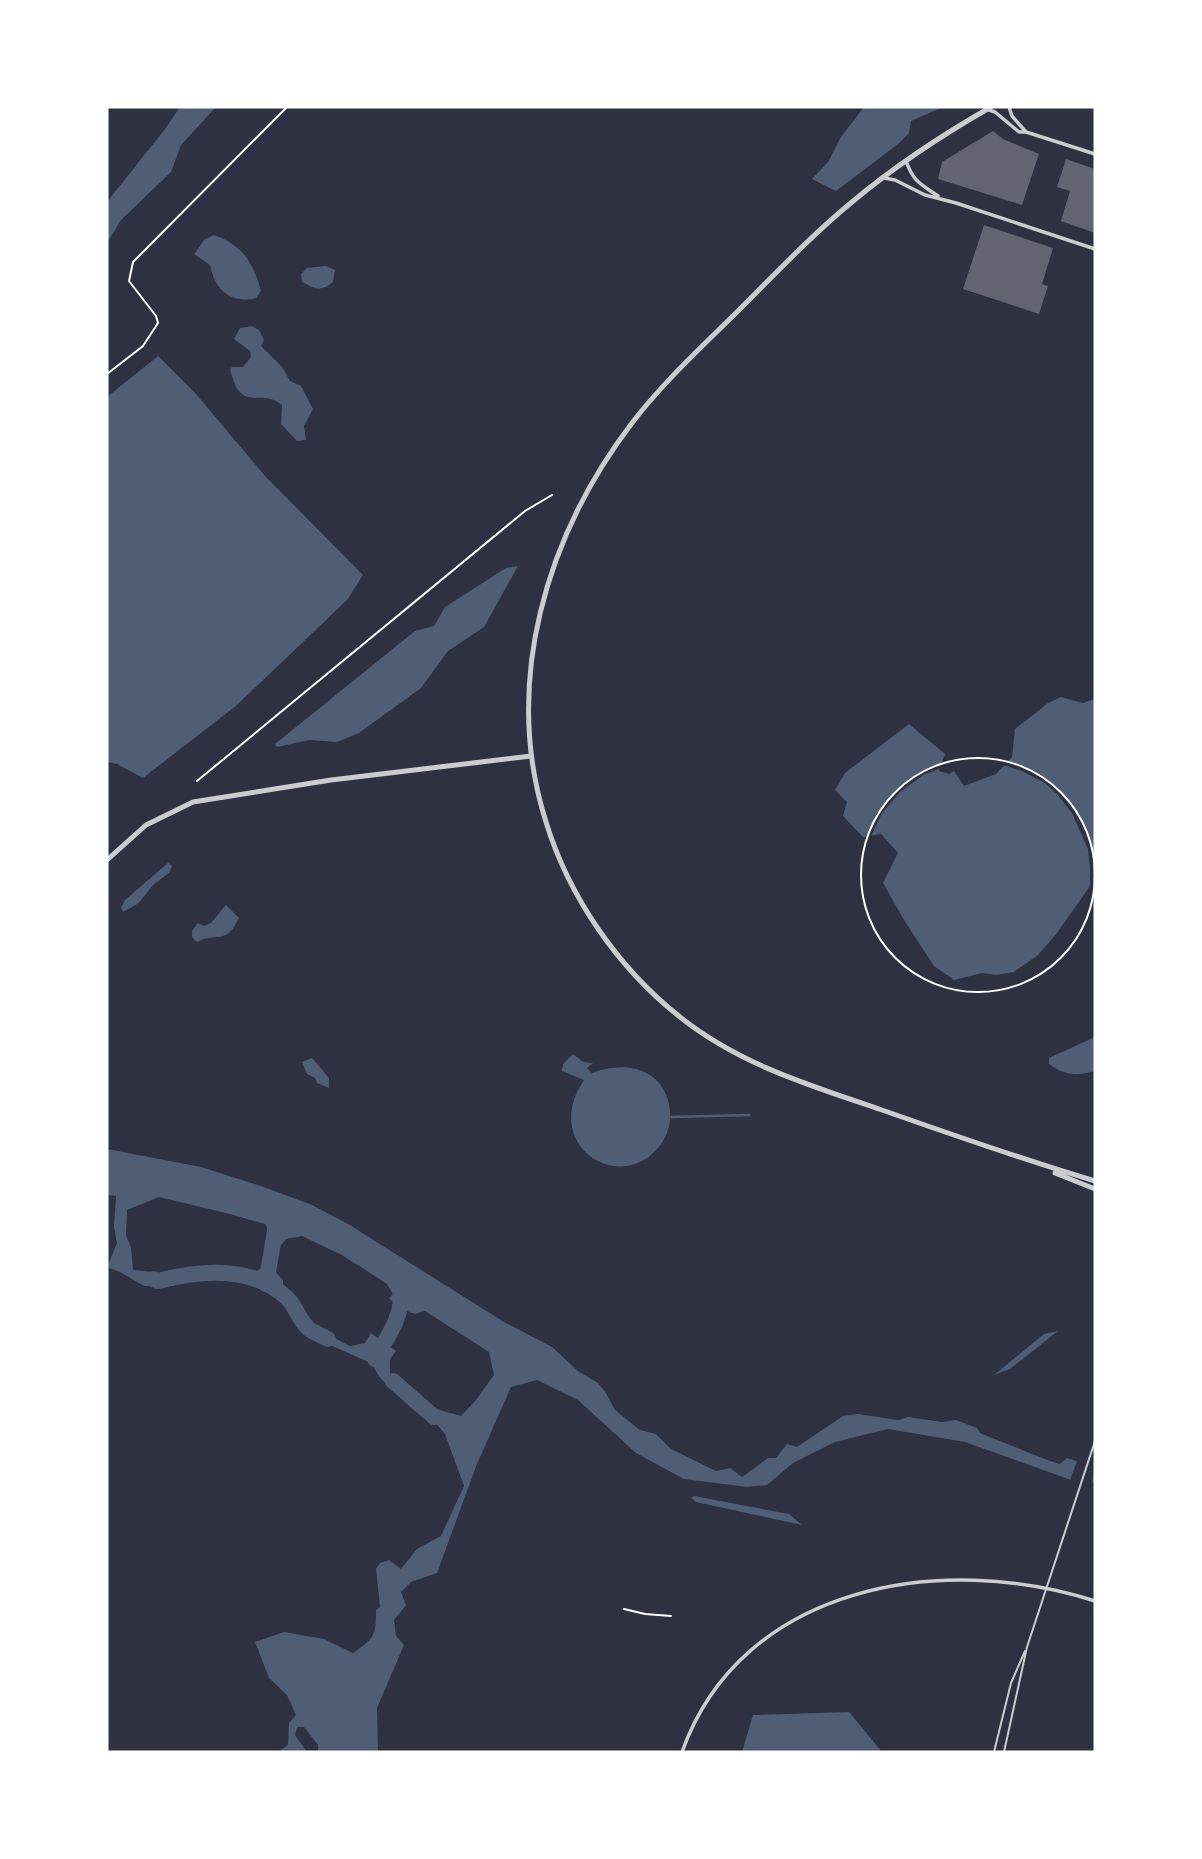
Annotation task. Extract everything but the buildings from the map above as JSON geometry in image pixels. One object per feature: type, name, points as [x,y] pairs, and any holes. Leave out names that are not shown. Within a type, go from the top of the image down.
[{"type":"street","points":[[1009,107],[1012,116],[1026,132]]},
{"type":"street","points":[[1095,154],[1019,132],[989,108],[937,139],[882,178],[808,240],[680,369],[632,422],[592,481],[561,547],[540,608],[529,674],[531,756],[540,802],[556,854],[594,924],[621,959],[679,1017],[716,1042],[776,1073],[1023,1160],[1095,1189]]},
{"type":"street","points":[[906,161],[918,184],[939,198]]},
{"type":"street","points":[[882,178],[895,180],[925,195],[1095,249]]},
{"type":"street","points":[[107,860],[146,825],[193,803],[331,780],[531,756]]},
{"type":"street","points":[[1023,1160],[1095,1181]]},
{"type":"street","points":[[682,1752],[702,1706],[735,1664],[770,1634],[792,1620],[831,1602],[895,1586],[934,1580],[1004,1581],[1070,1593],[1095,1601]]},
{"type":"lane","points":[[1004,1752],[1027,1647],[1095,1441]]},
{"type":"lane","points":[[994,1752],[1011,1683],[1027,1647]]},
{"type":"path","points":[[107,374],[143,346],[158,323],[156,316],[129,281],[133,262],[287,107]]},
{"type":"path","points":[[197,781],[514,520],[552,495]]},
{"type":"path","points":[[979,758],[1022,766],[1059,790],[1084,827],[1092,848],[1095,869],[1090,906],[1079,933],[1066,952],[1050,967],[1031,979],[1010,987],[965,991],[922,977],[903,964],[887,948],[866,910],[861,866],[872,823],[898,788],[936,765],[957,759],[979,758]]},
{"type":"path","points":[[624,1609],[671,1616]]},
{"type":"water","points":[[180,107],[216,107],[181,145],[171,172],[121,220],[107,243],[107,202]]},
{"type":"water","points":[[864,107],[943,107],[911,121],[909,133],[898,144],[836,191],[812,179],[828,162],[841,137]]},
{"type":"water","points":[[214,235],[233,244],[250,263],[261,290],[257,298],[239,299],[225,293],[216,282],[210,265],[194,254],[205,239]]},
{"type":"water","points":[[326,266],[335,270],[333,282],[329,285],[318,288],[302,282],[301,274],[307,268]]},
{"type":"water","points":[[252,326],[259,330],[264,340],[261,346],[283,368],[290,381],[301,386],[313,409],[304,426],[306,440],[297,441],[281,424],[282,405],[266,398],[245,396],[234,383],[230,369],[243,367],[251,357],[250,351],[234,339],[240,328]]},
{"type":"water","points":[[158,356],[195,393],[266,477],[363,575],[347,600],[237,705],[143,778],[117,764],[107,762],[107,397]]},
{"type":"water","points":[[518,566],[484,627],[448,651],[421,688],[359,733],[337,742],[309,740],[277,747],[275,744],[415,631],[434,626],[445,607],[506,568]]},
{"type":"water","points":[[1061,697],[1083,703],[1095,699],[1095,879],[1038,955],[1014,972],[996,975],[982,973],[954,980],[934,966],[883,883],[898,853],[881,834],[863,837],[843,816],[847,802],[835,790],[845,773],[909,724],[945,754],[939,771],[949,774],[954,771],[964,786],[996,774],[1012,757],[1015,729],[1048,703]]},
{"type":"water","points":[[168,863],[172,866],[170,872],[153,885],[139,903],[123,912],[121,908],[125,900]]},
{"type":"water","points":[[226,905],[239,918],[231,931],[226,935],[195,941],[192,931],[198,923],[204,926],[211,923]]},
{"type":"water","points":[[1095,1037],[1095,1071],[1071,1074],[1049,1064],[1049,1058]]},
{"type":"water","points":[[573,1054],[583,1062],[593,1063],[587,1068],[592,1073],[616,1067],[639,1070],[658,1081],[665,1091],[670,1110],[667,1133],[657,1149],[640,1162],[622,1166],[605,1164],[589,1155],[577,1142],[572,1124],[573,1103],[584,1080],[562,1071],[563,1064]]},
{"type":"water","points":[[312,1058],[329,1078],[329,1088],[317,1083],[315,1078],[307,1074],[302,1062]]},
{"type":"water","points":[[107,1149],[201,1167],[312,1205],[348,1224],[504,1322],[552,1347],[578,1371],[598,1383],[615,1410],[640,1430],[656,1434],[671,1449],[716,1471],[730,1468],[742,1477],[768,1458],[776,1458],[787,1444],[797,1447],[843,1416],[858,1414],[898,1420],[908,1417],[942,1422],[956,1420],[977,1428],[980,1433],[1050,1461],[1060,1464],[1067,1458],[1095,1467],[1095,1483],[1071,1480],[965,1442],[888,1429],[835,1442],[793,1463],[767,1485],[747,1487],[684,1479],[636,1453],[578,1400],[537,1380],[511,1387],[477,1464],[437,1573],[411,1582],[401,1592],[406,1605],[394,1620],[396,1636],[404,1645],[377,1708],[378,1752],[318,1752],[318,1745],[304,1727],[297,1727],[295,1735],[307,1752],[278,1752],[288,1745],[289,1723],[296,1715],[287,1695],[269,1678],[255,1642],[284,1632],[324,1639],[353,1653],[370,1640],[374,1632],[376,1610],[380,1607],[376,1569],[380,1563],[389,1560],[401,1569],[417,1549],[441,1536],[464,1486],[445,1434],[419,1404],[461,1416],[494,1375],[489,1352],[425,1311],[415,1314],[399,1308],[389,1298],[393,1294],[387,1284],[342,1255],[302,1236],[286,1239],[278,1249],[265,1224],[159,1197],[127,1210],[126,1236],[131,1247],[133,1270],[173,1274],[174,1286],[144,1286],[107,1267],[117,1243],[114,1227],[116,1196],[107,1195]]},
{"type":"water","points":[[272,1268],[283,1280],[283,1298],[241,1279],[260,1269]]},
{"type":"water","points":[[314,1328],[350,1346],[365,1343],[371,1333],[396,1351],[390,1359],[390,1374],[412,1394],[388,1385],[373,1364],[312,1337],[309,1329]]},
{"type":"water","points":[[1058,1331],[1010,1369],[994,1375],[1044,1334]]},
{"type":"water","points":[[694,1496],[789,1514],[802,1525],[696,1502],[691,1498]]},
{"type":"water","points":[[849,1712],[882,1752],[742,1752],[753,1715]]},
{"type":"pier","points":[[947,761],[944,767],[923,775],[900,792],[882,813],[869,840],[864,841],[877,813],[896,791],[920,772]]},
{"type":"pier","points":[[1003,761],[1024,767],[1049,782],[1065,796],[1079,815],[1089,836],[1095,866],[1095,885],[1090,892],[1088,849],[1072,813],[1045,783],[1022,771],[1000,764]]},
{"type":"pier","points":[[1078,1458],[1095,1463],[1092,1486],[1069,1483]]},
{"type":"waterway","points":[[670,1117],[749,1115]]},
{"type":"waterway","points":[[266,1284],[275,1221]]},
{"type":"waterway","points":[[153,1279],[158,1281],[191,1274],[225,1273],[258,1280],[287,1298],[306,1326],[328,1339]]},
{"type":"waterway","points":[[375,1359],[397,1317],[400,1290]]},
{"type":"waterway","points":[[393,1381],[434,1417]]}]
